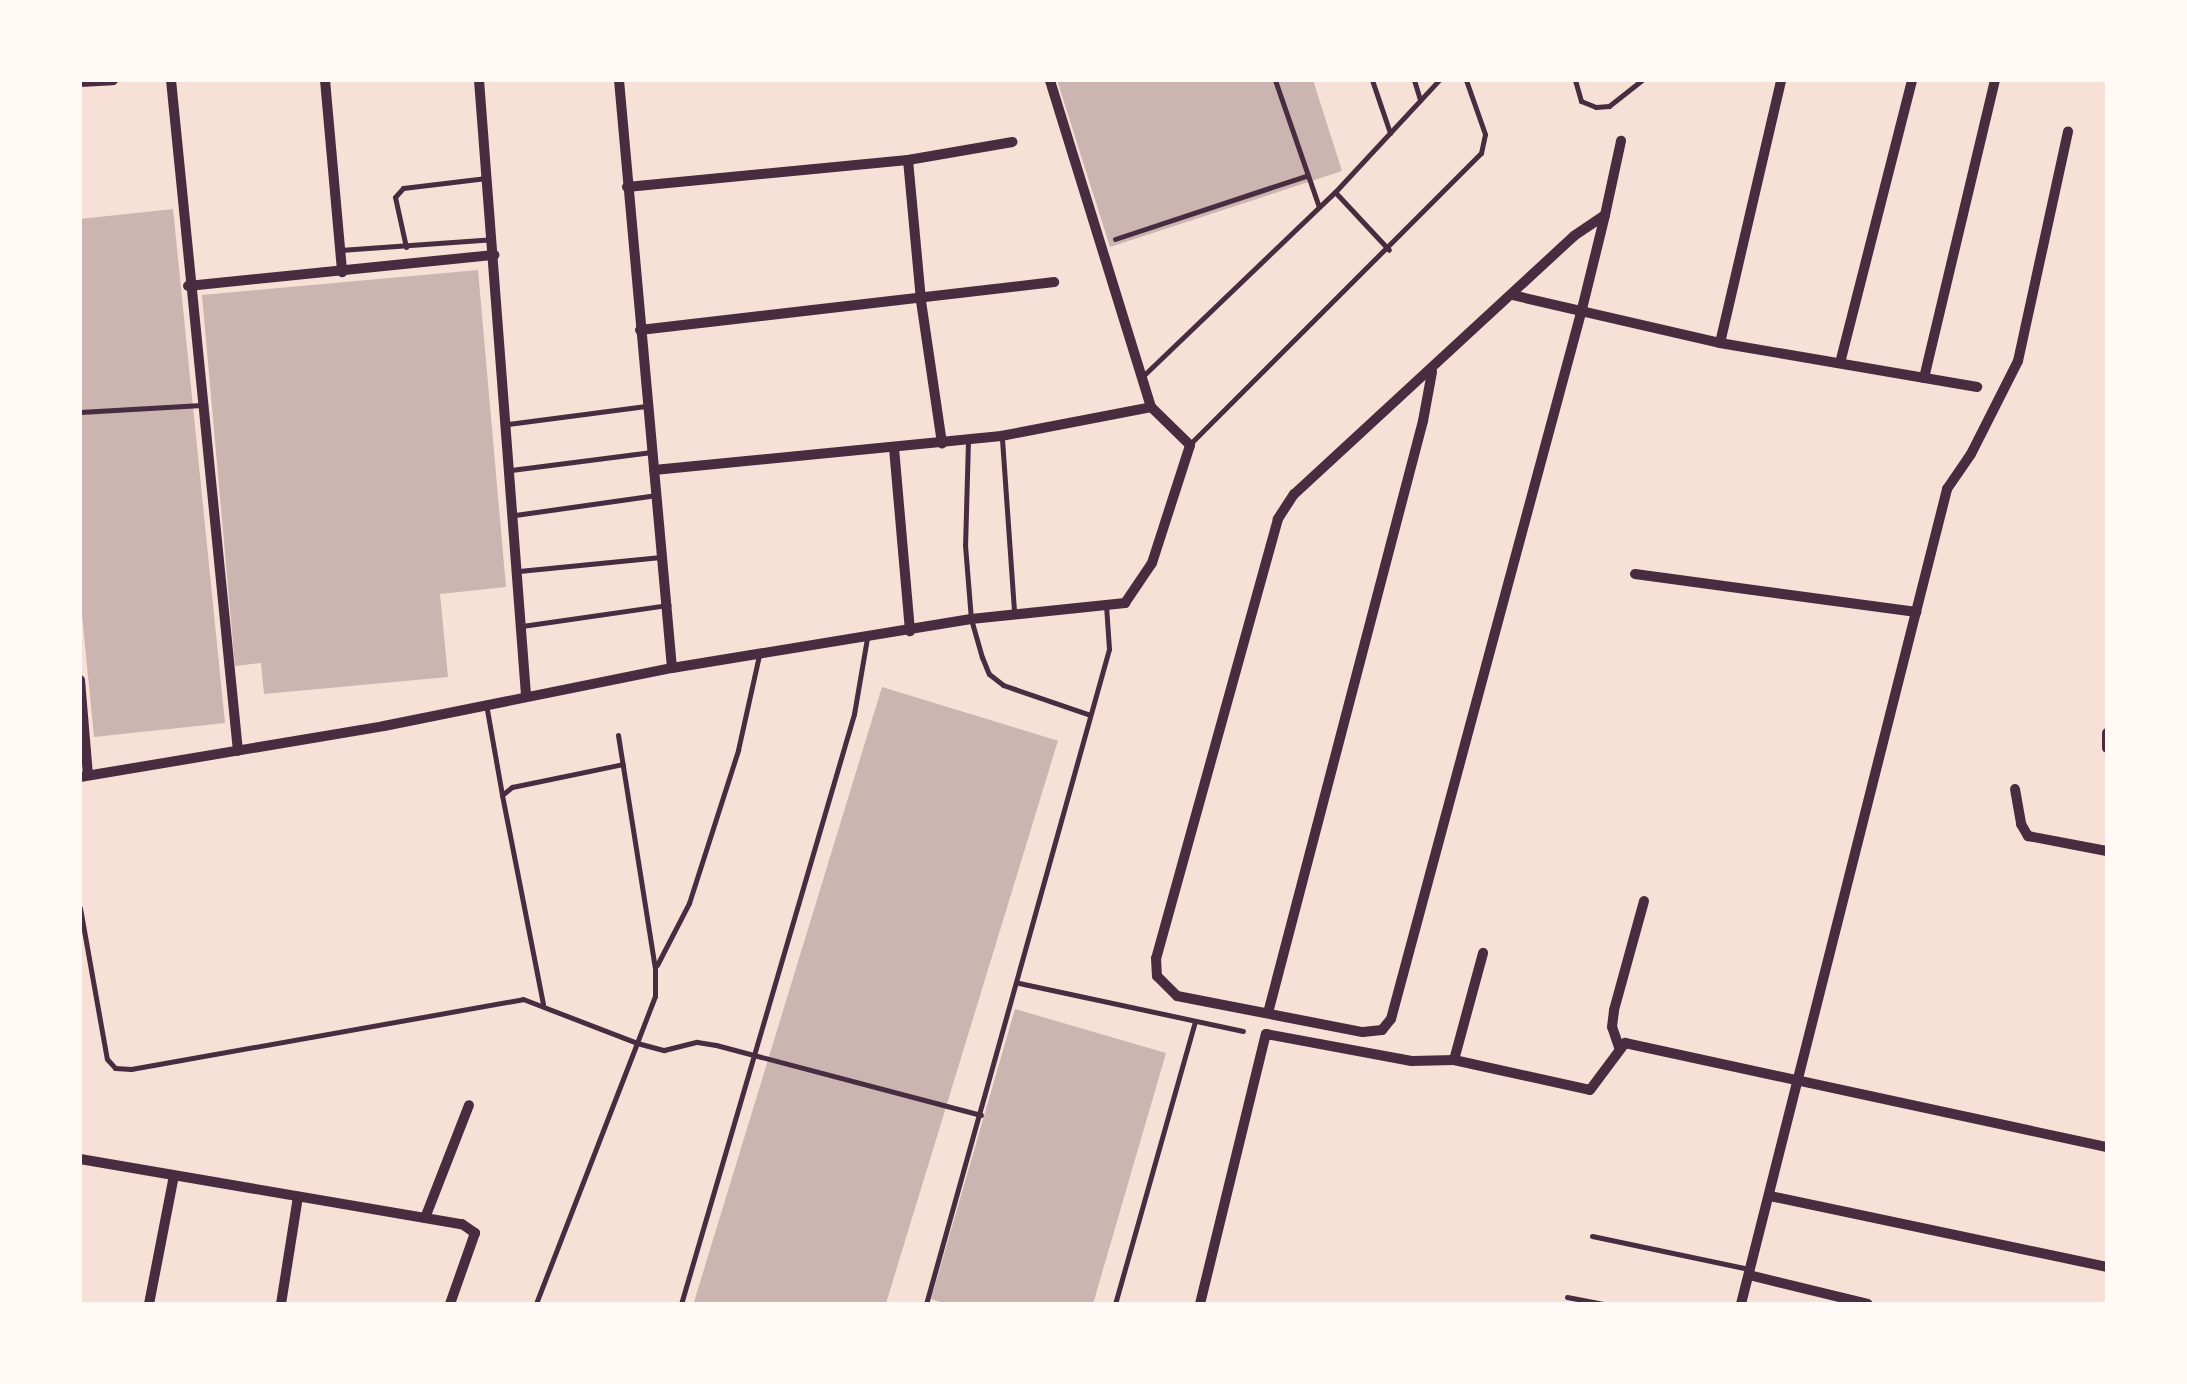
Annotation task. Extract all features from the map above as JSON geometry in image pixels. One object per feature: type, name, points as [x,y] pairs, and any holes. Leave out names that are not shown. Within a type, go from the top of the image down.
[{"type":"street","points":[[80,82],[113,80]]},
{"type":"street","points":[[171,80],[188,286],[238,751]]},
{"type":"street","points":[[324,80],[342,272]]},
{"type":"street","points":[[479,80],[526,696]]},
{"type":"street","points":[[619,80],[672,668]]},
{"type":"street","points":[[80,680],[84,776],[238,751],[672,668],[971,620],[1125,603],[1152,564],[1190,444],[1152,407],[1050,80]]},
{"type":"street","points":[[1720,343],[1781,80]]},
{"type":"street","points":[[1840,363],[1912,80]]},
{"type":"street","points":[[1924,378],[1994,80]]},
{"type":"street","points":[[1741,1304],[1947,489],[1972,454],[2018,362],[2068,131]]},
{"type":"street","points":[[1605,216],[1574,236],[1432,371],[1294,494],[1278,519],[1156,958],[1158,976],[1177,996],[1363,1032],[1382,1030],[1391,1018],[1581,313],[1605,216],[1622,141]]},
{"type":"street","points":[[627,187],[908,160],[1012,142]]},
{"type":"street","points":[[908,160],[921,301],[942,443]]},
{"type":"street","points":[[188,286],[494,255]]},
{"type":"street","points":[[640,330],[921,301],[1054,282]]},
{"type":"street","points":[[1512,294],[1720,343],[1976,387]]},
{"type":"street","points":[[1268,1013],[1423,422],[1432,371]]},
{"type":"street","points":[[654,470],[1001,436],[1152,407]]},
{"type":"street","points":[[894,448],[910,630]]},
{"type":"street","points":[[1635,574],[1916,612]]},
{"type":"street","points":[[2107,733],[2107,748]]},
{"type":"street","points":[[2016,789],[2021,824],[2028,836],[2107,851]]},
{"type":"street","points":[[1619,1047],[1612,1028],[1614,1010],[1644,901]]},
{"type":"street","points":[[1454,1060],[1483,953]]},
{"type":"street","points":[[1200,1304],[1266,1034],[1412,1061],[1454,1060],[1590,1090],[1625,1043],[2107,1146]]},
{"type":"street","points":[[425,1218],[468,1106]]},
{"type":"street","points":[[80,1159],[462,1224],[475,1233],[450,1304]]},
{"type":"street","points":[[149,1304],[174,1175]]},
{"type":"street","points":[[280,1304],[298,1196]]},
{"type":"street","points":[[1770,1196],[2107,1267]]},
{"type":"street","points":[[1750,1272],[1868,1304]]},
{"type":"lane","points":[[1275,80],[1319,207]]},
{"type":"lane","points":[[1372,80],[1390,133]]},
{"type":"lane","points":[[1414,80],[1420,100]]},
{"type":"lane","points":[[1143,376],[1335,192],[1439,80]]},
{"type":"lane","points":[[1190,444],[1216,414],[1389,250],[1481,153],[1485,134],[1466,80]]},
{"type":"lane","points":[[1575,80],[1581,101],[1596,107],[1609,106],[1642,80]]},
{"type":"lane","points":[[1115,238],[1308,175]]},
{"type":"lane","points":[[406,247],[395,197],[402,188],[489,178]]},
{"type":"lane","points":[[1335,192],[1389,250]]},
{"type":"lane","points":[[340,250],[493,239]]},
{"type":"lane","points":[[80,412],[203,405]]},
{"type":"lane","points":[[505,424],[648,406]]},
{"type":"lane","points":[[1001,436],[1015,615]]},
{"type":"lane","points":[[968,440],[965,545],[971,620],[990,674],[1003,686],[1090,715]]},
{"type":"lane","points":[[508,470],[652,452]]},
{"type":"lane","points":[[512,516],[657,495]]},
{"type":"lane","points":[[516,572],[663,557]]},
{"type":"lane","points":[[522,626],[668,605]]},
{"type":"lane","points":[[926,1304],[1019,983],[1109,649],[1106,606]]},
{"type":"lane","points":[[681,1304],[854,714],[867,638]]},
{"type":"lane","points":[[655,968],[689,903],[738,750],[760,654]]},
{"type":"lane","points":[[486,704],[543,1004]]},
{"type":"lane","points":[[536,1304],[655,996],[655,968],[618,736]]},
{"type":"lane","points":[[502,794],[512,787],[623,764]]},
{"type":"lane","points":[[80,908],[107,1060],[123,1069],[523,999],[636,1043],[664,1050],[701,1042],[981,1115]]},
{"type":"lane","points":[[1019,983],[1244,1031]]},
{"type":"lane","points":[[1115,1304],[1195,1021]]},
{"type":"lane","points":[[1592,1236],[1750,1272]]},
{"type":"lane","points":[[1568,1297],[1604,1304]]},
{"type":"building","points":[[1057,80],[1313,80],[1342,171],[1110,247]]},
{"type":"building","points":[[173,209],[225,723],[94,737],[80,595],[80,219]]},
{"type":"building","points":[[478,270],[506,587],[440,594],[448,677],[264,694],[261,663],[235,666],[202,295]]},
{"type":"building","points":[[882,687],[1058,741],[886,1304],[694,1302]]},
{"type":"building","points":[[1015,1009],[1166,1053],[1093,1304],[946,1304],[931,1299]]}]
